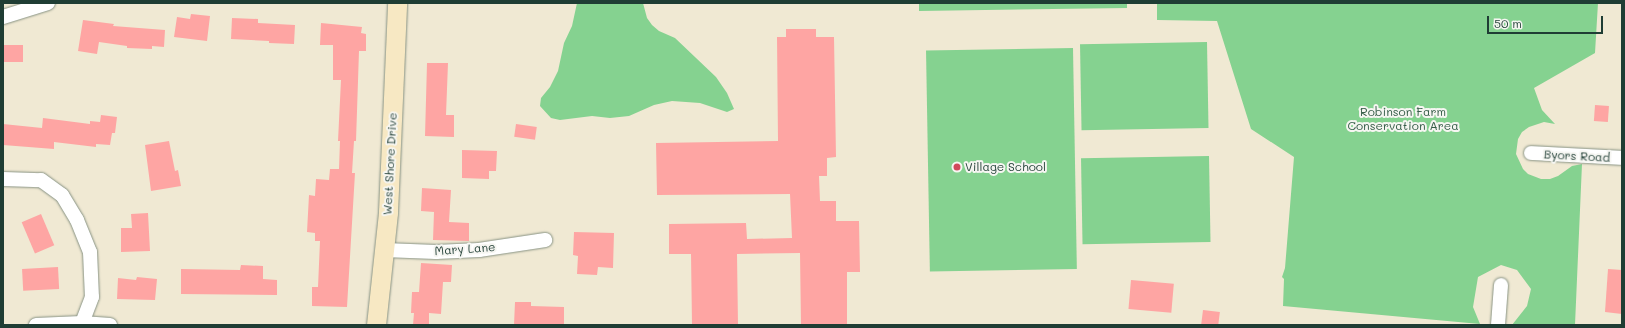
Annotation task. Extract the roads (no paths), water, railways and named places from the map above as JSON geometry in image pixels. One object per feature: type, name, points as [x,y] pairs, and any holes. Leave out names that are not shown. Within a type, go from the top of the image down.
[{"type":"main road","name":"West Shore Drive","points":[[376,325],[388,212],[397,3]]},
{"type":"street","points":[[3,17],[48,3]]},
{"type":"street","name":"Byors Road","points":[[1531,154],[1622,158]]},
{"type":"street","points":[[3,179],[41,180],[62,195],[77,220],[90,252],[92,297],[82,324]]},
{"type":"street","name":"Mary Lane","points":[[384,250],[436,252],[480,250],[545,240]]},
{"type":"street","points":[[1498,325],[1501,285]]},
{"type":"street","points":[[36,325],[110,325]]},
{"type":"place","name":"Village School","points":[[957,167]]},
{"type":"park label","name":"Robinson Farm Conservation Area","points":[[1403,119]]}]
